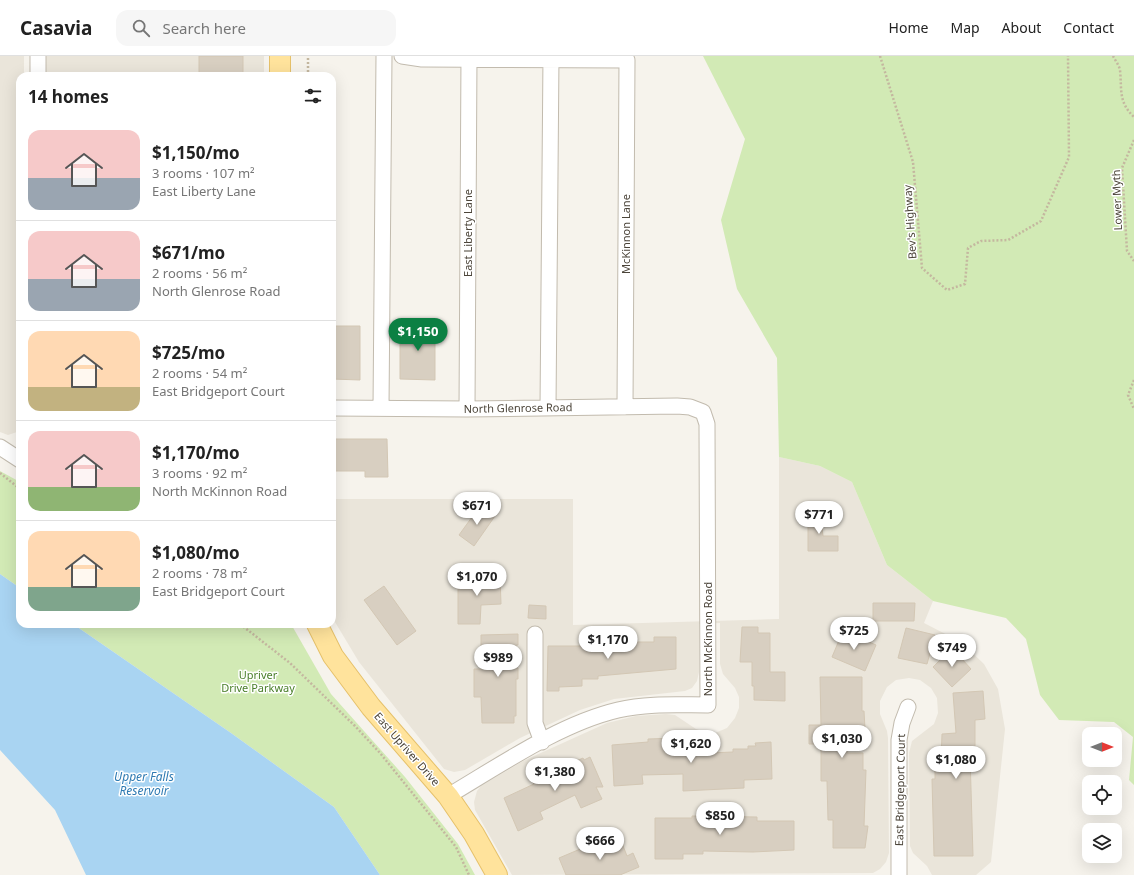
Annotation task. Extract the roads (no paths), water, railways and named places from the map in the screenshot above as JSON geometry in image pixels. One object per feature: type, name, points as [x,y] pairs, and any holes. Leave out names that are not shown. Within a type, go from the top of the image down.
[{"type":"main road","points":[[280,56],[280,72]]},
{"type":"main road","name":"East Upriver Drive","points":[[319,628],[333,656],[368,704],[448,796],[474,834],[497,875]]},
{"type":"street","points":[[38,56],[38,72]]},
{"type":"street","points":[[381,408],[384,56]]},
{"type":"street","points":[[402,56],[422,59],[468,57],[551,58],[548,408]]},
{"type":"street","name":"East Liberty Lane","points":[[467,409],[468,57]]},
{"type":"street","name":"McKinnon Lane","points":[[551,58],[628,60],[625,407]]},
{"type":"street","name":"North Glenrose Road","points":[[336,408],[467,409],[678,406],[703,412]]},
{"type":"street","name":"North McKinnon Road","points":[[448,796],[502,763],[595,717],[618,710],[643,706],[708,705],[708,424],[703,412]]},
{"type":"street","points":[[0,447],[16,457]]},
{"type":"street","points":[[535,634],[535,723],[542,742]]},
{"type":"street","name":"East Bridgeport Court","points":[[899,875],[899,740],[902,722],[908,707]]},
{"type":"water","name":"Upper Falls Reservoir","points":[[0,574],[16,585],[16,628],[79,628],[231,733],[334,807],[380,875],[86,875],[55,810],[0,750]]},
{"type":"park label","name":"Upriver Drive Parkway","points":[[258,681]]}]
